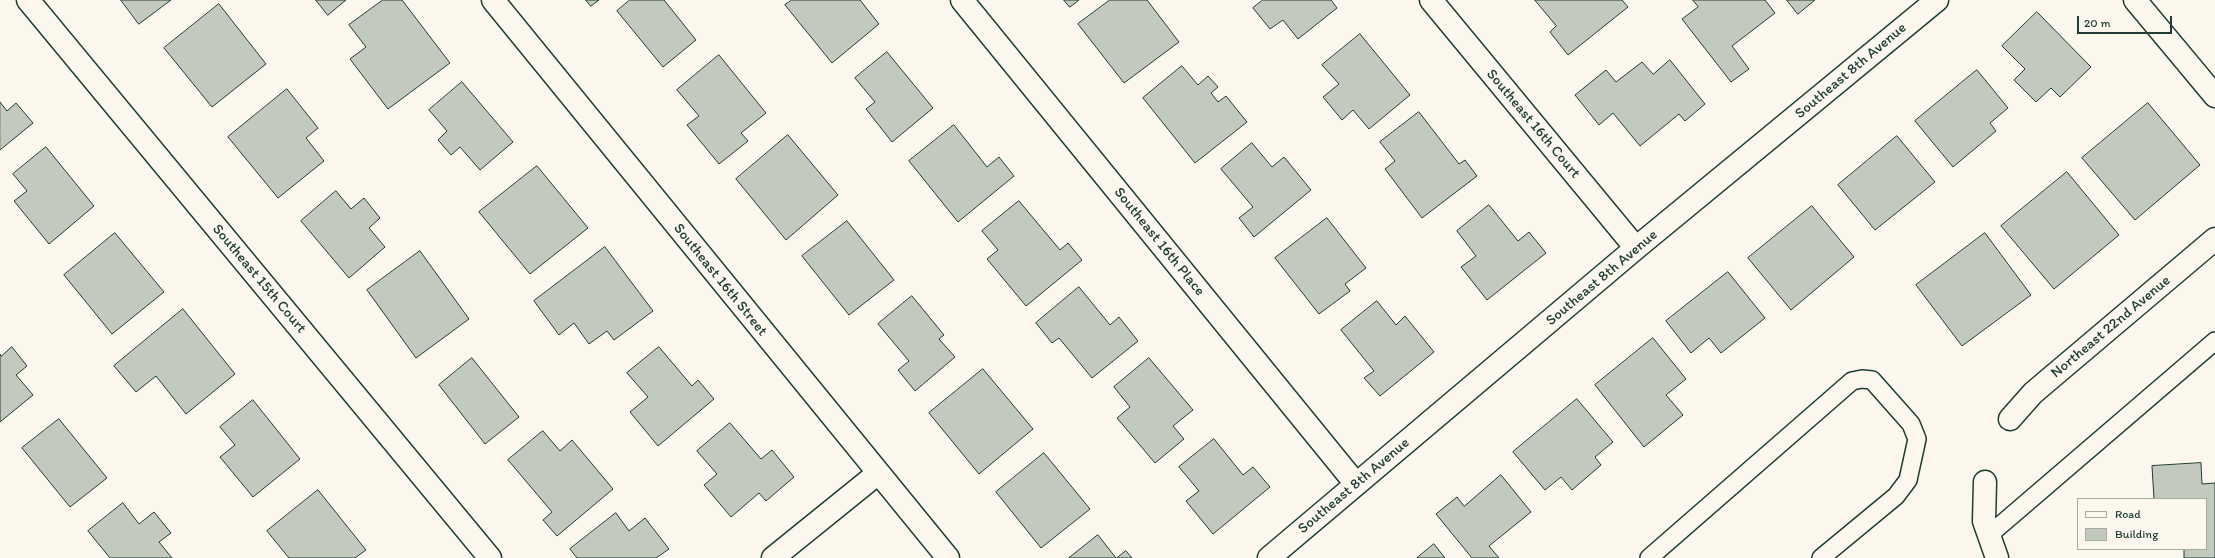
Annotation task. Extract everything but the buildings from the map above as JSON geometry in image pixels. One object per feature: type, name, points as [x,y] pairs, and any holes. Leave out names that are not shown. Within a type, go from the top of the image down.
[{"type":"street","name":"Southeast 15th Court","points":[[28,0],[490,558]]},
{"type":"street","name":"Southeast 16th Street","points":[[493,0],[877,474],[948,558]]},
{"type":"street","name":"Southeast 16th Place","points":[[962,0],[1356,484]]},
{"type":"street","name":"Southeast 16th Court","points":[[1431,0],[1636,248]]},
{"type":"street","name":"Southeast 8th Avenue","points":[[1269,558],[1636,248],[1937,0]]},
{"type":"street","points":[[2135,0],[2215,96]]},
{"type":"street","name":"Northeast 22nd Avenue","points":[[2010,419],[2033,393],[2215,239]]},
{"type":"street","points":[[773,558],[877,474]]},
{"type":"street","points":[[1985,482],[1984,521],[1997,558]]},
{"type":"lane","points":[[1989,535],[2215,341]]},
{"type":"lane","points":[[1649,558],[1852,381],[1862,379],[1872,380],[1911,424],[1917,439],[1908,480],[1896,496],[1821,558]]}]
